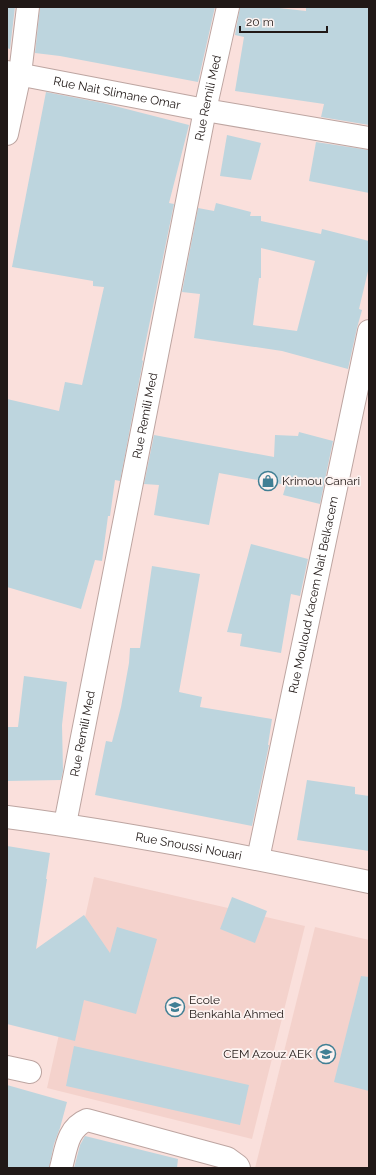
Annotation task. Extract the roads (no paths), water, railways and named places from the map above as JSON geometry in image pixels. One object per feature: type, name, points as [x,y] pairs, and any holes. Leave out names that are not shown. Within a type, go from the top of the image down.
[{"type":"street","points":[[7,134],[13,73],[28,7]]},
{"type":"street","name":"Rue Remili Med","points":[[65,824],[205,110],[228,7]]},
{"type":"street","name":"Rue Nait Slimane Omar","points":[[13,73],[205,110],[369,138]]},
{"type":"street","name":"Rue Mouloud Kacem Nait Belkacem","points":[[258,859],[369,331]]},
{"type":"street","name":"Rue Snoussi Nouari","points":[[7,817],[65,824],[258,859],[369,882]]},
{"type":"street","points":[[7,1067],[30,1072]]},
{"type":"street","points":[[61,1168],[71,1132],[79,1123],[87,1120],[227,1158],[239,1168]]},
{"type":"place","name":"Krimou Canari","points":[[268,481]]},
{"type":"place","name":"Ecole Benkahla Ahmed","points":[[175,1007]]},
{"type":"place","name":"CEM Azouz AEK","points":[[326,1054]]}]
